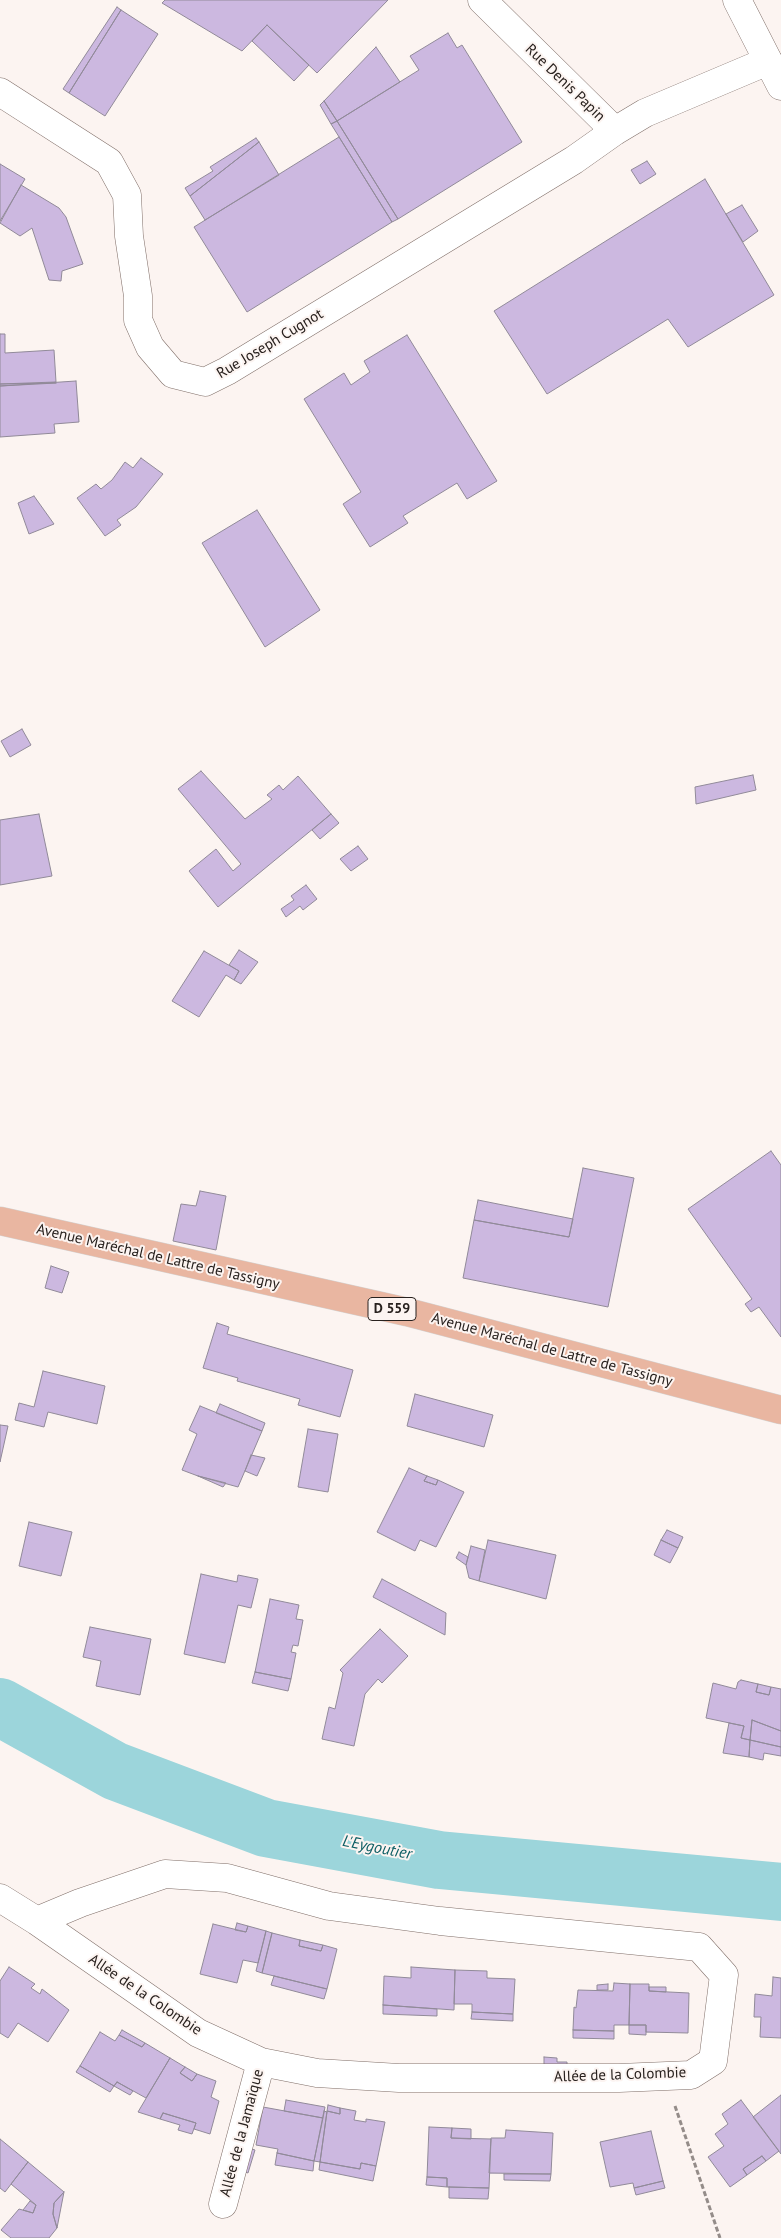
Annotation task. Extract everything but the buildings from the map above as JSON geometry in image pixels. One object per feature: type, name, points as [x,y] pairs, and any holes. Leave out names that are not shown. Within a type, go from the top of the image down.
[{"type":"main road","name":"Avenue Maréchal de Lattre de Tassigny","points":[[0,1221],[407,1312],[781,1410]]},
{"type":"street","name":"Rue Denis Papin","points":[[482,0],[615,131],[645,112],[768,61]]},
{"type":"street","points":[[736,0],[781,86]]},
{"type":"street","name":"Rue Joseph Cugnot","points":[[0,92],[109,162],[127,195],[129,236],[138,296],[138,320],[150,347],[173,374],[205,382],[228,371],[566,165],[615,131]]},
{"type":"street","name":"Allée de la Colombie","points":[[0,1898],[37,1921],[198,2033],[261,2062],[317,2073],[400,2078],[619,2078],[691,2075],[712,2061],[724,1976],[699,1947],[440,1921],[329,1906],[227,1878],[165,1874],[80,1903],[37,1921]]},
{"type":"street","name":"Allée de la Jamaïque","points":[[223,2204],[261,2062]]},
{"type":"path","points":[[677,2111],[720,2238]]},
{"type":"waterway","name":"L'Eygoutier","points":[[0,1707],[115,1771],[266,1828],[439,1860],[781,1892]]}]
